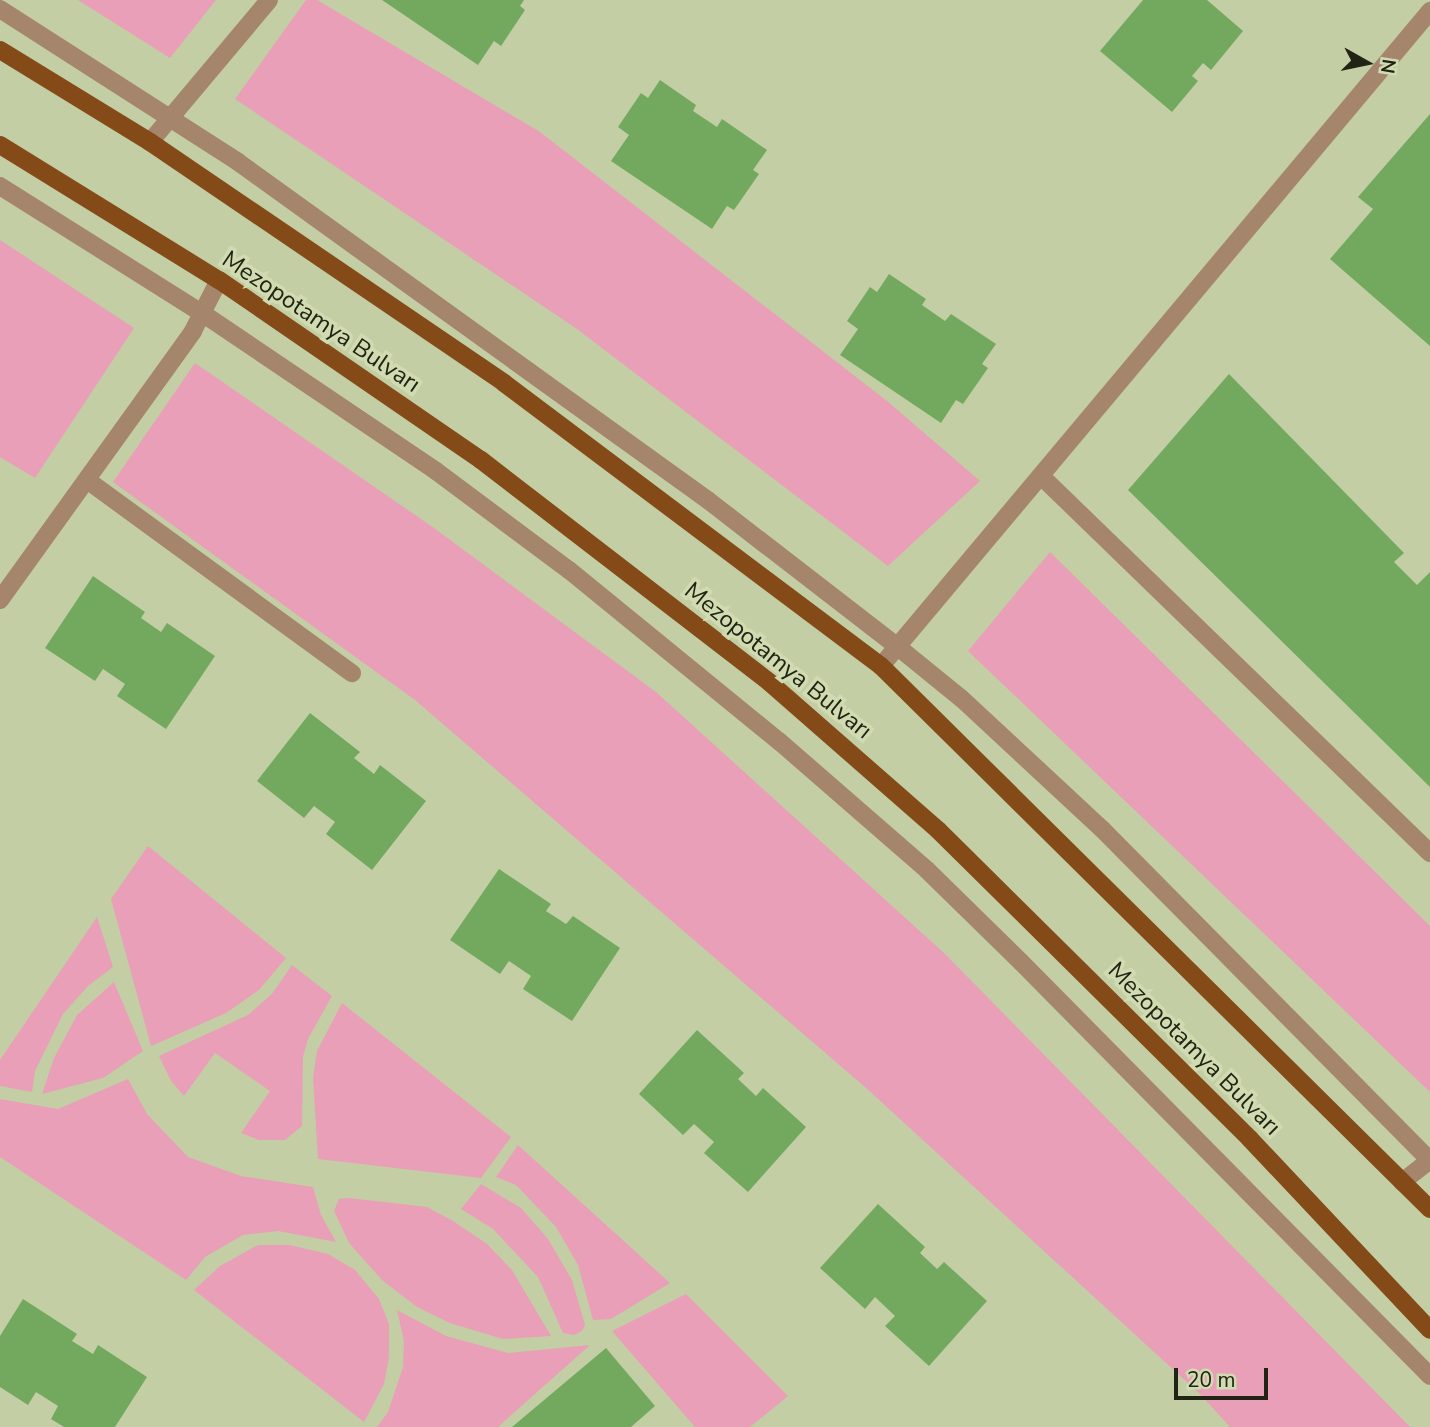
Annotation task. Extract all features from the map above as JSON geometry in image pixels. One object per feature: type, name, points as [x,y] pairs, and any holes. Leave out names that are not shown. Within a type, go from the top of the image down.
[{"type":"main road","points":[[0,50],[150,142],[504,383],[881,666],[1430,1209]]},
{"type":"main road","name":"Mezopotamya Bulvarı","points":[[0,145],[219,280],[481,460],[822,726],[938,830],[1221,1110],[1430,1330]]},
{"type":"street","points":[[150,142],[269,0]]},
{"type":"street","points":[[0,9],[170,115],[676,477],[962,698],[1102,829],[1430,1161],[1402,1182]]},
{"type":"street","points":[[881,666],[1430,11]]},
{"type":"street","points":[[0,186],[202,313],[436,471],[569,570],[861,810],[1021,962],[1430,1376]]},
{"type":"street","points":[[0,600],[202,313],[219,280]]},
{"type":"street","points":[[1041,476],[1430,853]]},
{"type":"street","points":[[87,480],[352,673]]},
{"type":"shaded area","points":[[78,0],[216,0],[170,58]]},
{"type":"shaded area","points":[[306,0],[317,0],[540,132],[887,401],[980,481],[888,566],[577,329],[235,99]]},
{"type":"shaded area","points":[[0,240],[134,328],[35,478],[0,457]]},
{"type":"shaded area","points":[[195,363],[434,528],[656,692],[944,953],[1410,1427],[1230,1427],[1201,1395],[865,1087],[415,700],[113,482]]},
{"type":"shaded area","points":[[1050,552],[1430,926],[1430,1092],[968,651]]},
{"type":"shaded area","points":[[148,846],[286,958],[259,990],[226,1013],[151,1046],[111,899]]},
{"type":"shaded area","points":[[97,917],[113,967],[88,986],[63,1014],[35,1071],[32,1092],[0,1086],[0,1060]]},
{"type":"shaded area","points":[[292,965],[332,996],[308,1039],[303,1057],[302,1126],[285,1140],[259,1140],[241,1133],[270,1091],[215,1053],[184,1096],[171,1081],[159,1056],[248,1015],[272,994]]},
{"type":"shaded area","points":[[114,982],[143,1051],[103,1078],[42,1094],[54,1058],[77,1015]]},
{"type":"shaded area","points":[[342,1003],[511,1137],[481,1178],[318,1159],[313,1078],[317,1051]]},
{"type":"shaded area","points":[[128,1079],[147,1114],[188,1157],[241,1176],[313,1187],[321,1215],[336,1242],[278,1231],[243,1235],[205,1257],[186,1280],[0,1157],[0,1099],[58,1109]]},
{"type":"shaded area","points":[[518,1145],[670,1283],[611,1319],[593,1320],[578,1265],[556,1227],[516,1185],[496,1177]]},
{"type":"shaded area","points":[[481,1184],[521,1208],[548,1239],[572,1280],[585,1325],[582,1331],[574,1335],[563,1333],[538,1277],[493,1229],[461,1209]]},
{"type":"shaded area","points":[[339,1199],[427,1207],[487,1244],[512,1270],[551,1336],[503,1339],[450,1323],[417,1307],[382,1280],[349,1243],[334,1211]]},
{"type":"shaded area","points":[[258,1245],[290,1245],[328,1254],[355,1270],[379,1299],[389,1324],[389,1357],[384,1384],[364,1422],[194,1290],[220,1266]]},
{"type":"shaded area","points":[[686,1294],[788,1396],[750,1427],[695,1427],[612,1331]]},
{"type":"shaded area","points":[[397,1310],[446,1336],[508,1353],[590,1345],[498,1427],[377,1427],[388,1412],[403,1367],[404,1341]]},
{"type":"building","points":[[382,0],[524,0],[520,6],[525,10],[501,46],[494,41],[478,65]]},
{"type":"building","points":[[1143,0],[1207,0],[1243,31],[1211,70],[1203,63],[1192,76],[1198,81],[1172,112],[1100,51]]},
{"type":"building","points":[[660,80],[696,105],[693,111],[717,127],[722,119],[767,150],[753,170],[759,174],[734,210],[727,206],[712,229],[611,161],[629,135],[618,127],[641,93],[648,98]]},
{"type":"building","points":[[1430,114],[1430,346],[1330,259],[1373,209],[1358,197]]},
{"type":"building","points":[[889,274],[926,299],[922,305],[945,321],[951,314],[996,344],[982,364],[988,368],[963,404],[956,400],[941,423],[840,355],[858,329],[847,321],[870,287],[877,292]]},
{"type":"building","points":[[1229,374],[1404,553],[1394,562],[1417,585],[1430,572],[1430,787],[1128,490]]},
{"type":"building","points":[[93,576],[145,612],[141,618],[161,632],[167,623],[215,656],[166,729],[117,696],[125,684],[103,669],[95,681],[45,648]]},
{"type":"building","points":[[310,713],[360,752],[354,758],[374,774],[380,765],[426,801],[372,870],[326,834],[335,822],[314,806],[304,818],[257,781]]},
{"type":"building","points":[[499,869],[551,904],[546,911],[566,924],[573,916],[620,948],[572,1021],[523,989],[531,976],[509,961],[500,974],[450,940]]},
{"type":"building","points":[[697,1030],[744,1073],[738,1079],[756,1096],[763,1088],[806,1127],[748,1192],[704,1153],[714,1142],[694,1124],[683,1135],[639,1094]]},
{"type":"building","points":[[878,1204],[925,1247],[920,1253],[937,1269],[944,1262],[987,1301],[929,1366],[885,1326],[895,1316],[875,1297],[865,1309],[820,1268]]},
{"type":"building","points":[[23,1299],[77,1334],[72,1341],[93,1354],[98,1345],[147,1377],[115,1427],[64,1427],[51,1419],[58,1406],[36,1392],[28,1405],[0,1387],[0,1336]]},
{"type":"building","points":[[606,1348],[655,1406],[631,1427],[512,1427]]}]
